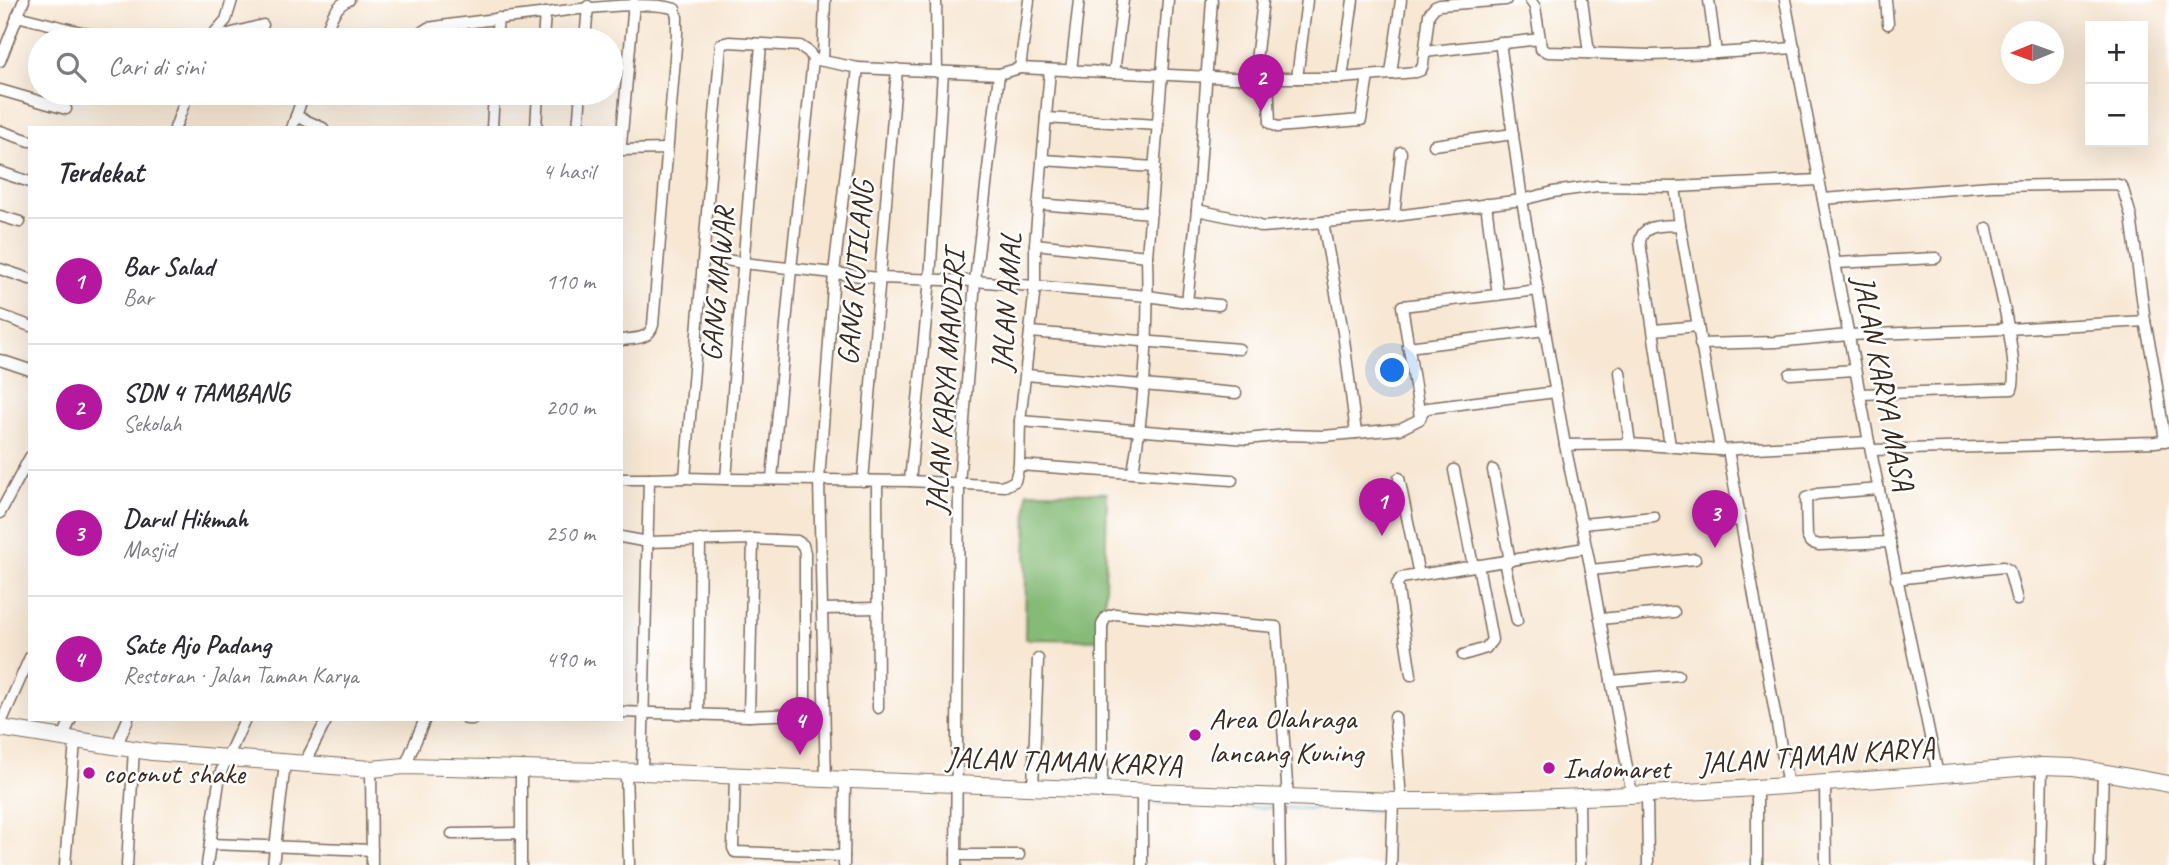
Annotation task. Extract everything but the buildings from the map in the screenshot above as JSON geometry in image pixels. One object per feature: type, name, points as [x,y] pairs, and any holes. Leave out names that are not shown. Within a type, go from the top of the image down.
[{"type":"street","points":[[0,61],[24,0]]},
{"type":"street","points":[[219,28],[226,20],[232,0]]},
{"type":"street","points":[[328,28],[332,17],[342,4],[349,0]]},
{"type":"street","points":[[526,0],[529,14]]},
{"type":"street","points":[[772,479],[791,268],[825,0]]},
{"type":"street","points":[[909,481],[930,279],[940,72],[936,0]]},
{"type":"street","points":[[1020,68],[1029,0]]},
{"type":"street","points":[[1071,71],[1079,0]]},
{"type":"street","points":[[1114,73],[1123,0]]},
{"type":"street","points":[[1133,471],[1144,384],[1147,256],[1168,0]]},
{"type":"street","points":[[1187,302],[1197,210],[1212,0]]},
{"type":"street","points":[[1254,78],[1263,0]]},
{"type":"street","points":[[1297,78],[1307,0]]},
{"type":"street","points":[[1342,78],[1353,0]]},
{"type":"street","points":[[1391,74],[1401,0]]},
{"type":"street","points":[[686,474],[720,48],[725,42],[800,46],[818,59],[858,68],[999,74],[1020,68],[1206,77],[1342,78],[1421,70],[1429,14],[1435,7],[1506,0]]},
{"type":"street","points":[[1530,0],[1535,7],[1540,48],[1545,51],[1650,55],[1795,48]]},
{"type":"street","points":[[1582,0],[1589,53]]},
{"type":"street","points":[[1709,0],[1716,53]]},
{"type":"street","name":"JALAN KARYA MASA","points":[[1785,0],[1896,579],[1938,775]]},
{"type":"street","points":[[1886,0],[1888,24]]},
{"type":"street","points":[[433,28],[545,13],[602,2],[666,4],[676,11],[677,34],[653,325],[646,337],[623,340]]},
{"type":"street","points":[[623,126],[634,3]]},
{"type":"street","points":[[586,28],[588,6]]},
{"type":"street","points":[[543,28],[545,13]]},
{"type":"street","points":[[18,16],[65,28]]},
{"type":"street","points":[[497,28],[498,18]]},
{"type":"street","points":[[250,28],[264,24]]},
{"type":"street","points":[[1424,52],[1540,39]]},
{"type":"street","points":[[1500,43],[1522,200],[1565,445],[1611,681],[1639,795],[1648,865]]},
{"type":"street","name":"GANG MAWAR","points":[[726,479],[761,44]]},
{"type":"street","points":[[826,781],[819,480],[834,273],[858,68]]},
{"type":"street","name":"GANG KUTILANG","points":[[863,481],[897,69]]},
{"type":"street","name":"JALAN AMAL","points":[[1019,465],[1020,421],[1035,287],[1035,244],[1050,70]]},
{"type":"street","name":"JALAN KARYA MANDIRI","points":[[956,860],[959,484],[975,281],[999,74]]},
{"type":"street","points":[[1268,78],[1270,123],[1277,127],[1362,120],[1368,76]]},
{"type":"street","points":[[0,90],[28,98]]},
{"type":"street","points":[[51,105],[65,109]]},
{"type":"street","points":[[176,126],[184,105]]},
{"type":"street","points":[[293,126],[300,105]]},
{"type":"street","points":[[492,126],[493,105]]},
{"type":"street","points":[[536,126],[537,105]]},
{"type":"street","points":[[578,126],[580,105]]},
{"type":"street","points":[[296,116],[318,126]]},
{"type":"street","points":[[1046,118],[1158,125]]},
{"type":"street","points":[[0,131],[28,140]]},
{"type":"street","points":[[1434,145],[1513,134]]},
{"type":"street","points":[[623,150],[667,149]]},
{"type":"street","points":[[1394,216],[1401,152]]},
{"type":"street","points":[[1042,160],[1154,167]]},
{"type":"street","points":[[0,172],[28,181]]},
{"type":"street","points":[[1197,210],[1240,219],[1262,227],[1394,216],[1522,200],[1553,192],[1597,186],[1675,187],[1819,180]]},
{"type":"street","points":[[1565,445],[1630,444],[1724,450],[2167,441],[2145,321],[2131,216],[2122,186],[1991,186],[1823,199]]},
{"type":"street","points":[[1675,187],[1700,344],[1740,520],[1788,786]]},
{"type":"street","points":[[1038,204],[1151,213]]},
{"type":"street","points":[[1486,204],[1498,295]]},
{"type":"street","points":[[0,216],[20,222]]},
{"type":"street","points":[[1323,222],[1343,332],[1356,433]]},
{"type":"street","points":[[1670,446],[1640,242],[1644,230],[1680,225]]},
{"type":"street","points":[[1860,394],[2012,389],[2015,380],[2008,329],[1987,228]]},
{"type":"street","points":[[1035,244],[1147,256]]},
{"type":"street","points":[[705,256],[743,263],[879,278],[975,281],[1219,305]]},
{"type":"street","points":[[1836,263],[1936,258]]},
{"type":"street","points":[[0,269],[28,278]]},
{"type":"street","points":[[1420,419],[1402,306],[1538,290]]},
{"type":"street","points":[[0,316],[28,325]]},
{"type":"street","points":[[1700,344],[2145,321]]},
{"type":"street","points":[[1654,330],[1698,326]]},
{"type":"street","points":[[1408,347],[1545,330]]},
{"type":"street","points":[[1030,331],[1239,349]]},
{"type":"street","points":[[0,360],[28,369]]},
{"type":"street","points":[[1790,374],[1856,370]]},
{"type":"street","points":[[1620,372],[1630,444]]},
{"type":"street","points":[[1026,375],[1236,393]]},
{"type":"street","points":[[1020,421],[1247,439],[1285,435],[1323,436],[1401,429],[1420,419],[1423,411],[1428,408],[1556,392]]},
{"type":"street","points":[[0,513],[28,461]]},
{"type":"street","points":[[623,479],[686,474],[726,479],[1009,485],[1017,478],[1019,465],[1232,480]]},
{"type":"street","points":[[1454,470],[1492,640],[1486,648],[1463,655]]},
{"type":"street","points":[[1493,470],[1517,621]]},
{"type":"street","points":[[629,865],[634,772],[643,712],[649,478]]},
{"type":"street","points":[[1399,478],[1419,575]]},
{"type":"street","points":[[877,481],[878,708]]},
{"type":"street","points":[[1879,489],[1816,494],[1806,498],[1808,536],[1811,542],[1819,545],[1889,542]]},
{"type":"street","points":[[1582,524],[1654,517]]},
{"type":"street","points":[[1713,523],[1740,520]]},
{"type":"street","points":[[623,537],[648,542],[752,539],[800,542],[805,550],[805,700],[799,715],[623,712]]},
{"type":"street","points":[[749,716],[752,539]]},
{"type":"street","points":[[698,714],[700,540]]},
{"type":"street","points":[[1411,675],[1397,584],[1401,578],[1585,548]]},
{"type":"street","points":[[1591,570],[1695,559]]},
{"type":"street","points":[[1896,579],[2003,567],[2009,570],[2018,600]]},
{"type":"street","points":[[822,609],[878,608]]},
{"type":"street","points":[[1600,619],[1674,612]]},
{"type":"street","points":[[1102,791],[1102,625],[1106,617],[1115,614],[1276,627],[1283,797],[1280,865]]},
{"type":"street","points":[[1034,788],[1038,659]]},
{"type":"street","points":[[0,727],[28,662]]},
{"type":"street","points":[[1611,681],[1678,675]]},
{"type":"street","points":[[1391,865],[1397,801],[1395,717]]},
{"type":"street","points":[[65,865],[71,721]]},
{"type":"street","points":[[116,747],[127,721]]},
{"type":"street","points":[[207,865],[220,774],[244,721]]},
{"type":"street","points":[[304,764],[326,721]]},
{"type":"street","points":[[405,766],[424,721]]},
{"type":"street","name":"JALAN TAMAN KARYA","points":[[0,727],[116,747],[226,759],[371,769],[405,766],[634,772],[1397,801],[1639,795],[2042,766],[2074,767],[2169,784]]},
{"type":"street","points":[[127,865],[134,749]]},
{"type":"street","points":[[273,865],[285,762]]},
{"type":"street","points":[[2040,865],[2042,766]]},
{"type":"street","points":[[371,769],[372,865]]},
{"type":"street","points":[[521,865],[522,770]]},
{"type":"street","points":[[2100,865],[2103,772]]},
{"type":"street","points":[[735,777],[735,852],[844,861],[845,781]]},
{"type":"street","points":[[1825,783],[1826,865]]},
{"type":"street","points":[[1757,788],[1757,865]]},
{"type":"street","points":[[1142,792],[1142,865]]},
{"type":"street","points":[[1579,797],[1580,865]]},
{"type":"street","points":[[452,834],[521,833]]},
{"type":"street","points":[[210,844],[372,850]]},
{"type":"street","points":[[956,860],[1019,855]]},
{"type":"green space","points":[[1027,492],[1107,493],[1104,640],[1025,639]]},
{"type":"waterway","points":[[1146,803],[1275,808]]},
{"type":"waterway","points":[[1281,808],[1379,810]]},
{"type":"place","name":"SDN 4 TAMBANG","points":[[1261,112]]},
{"type":"place","name":"Bar Salad","points":[[1382,536]]},
{"type":"place","name":"Darul Hikmah","points":[[1715,548]]},
{"type":"place","name":"Area Olahraga lancang Kuning","points":[[1195,735]]},
{"type":"place","name":"Sate Ajo Padang","points":[[800,755]]},
{"type":"place","name":"Indomaret","points":[[1549,768]]},
{"type":"place","name":"coconut shake","points":[[89,773]]}]
